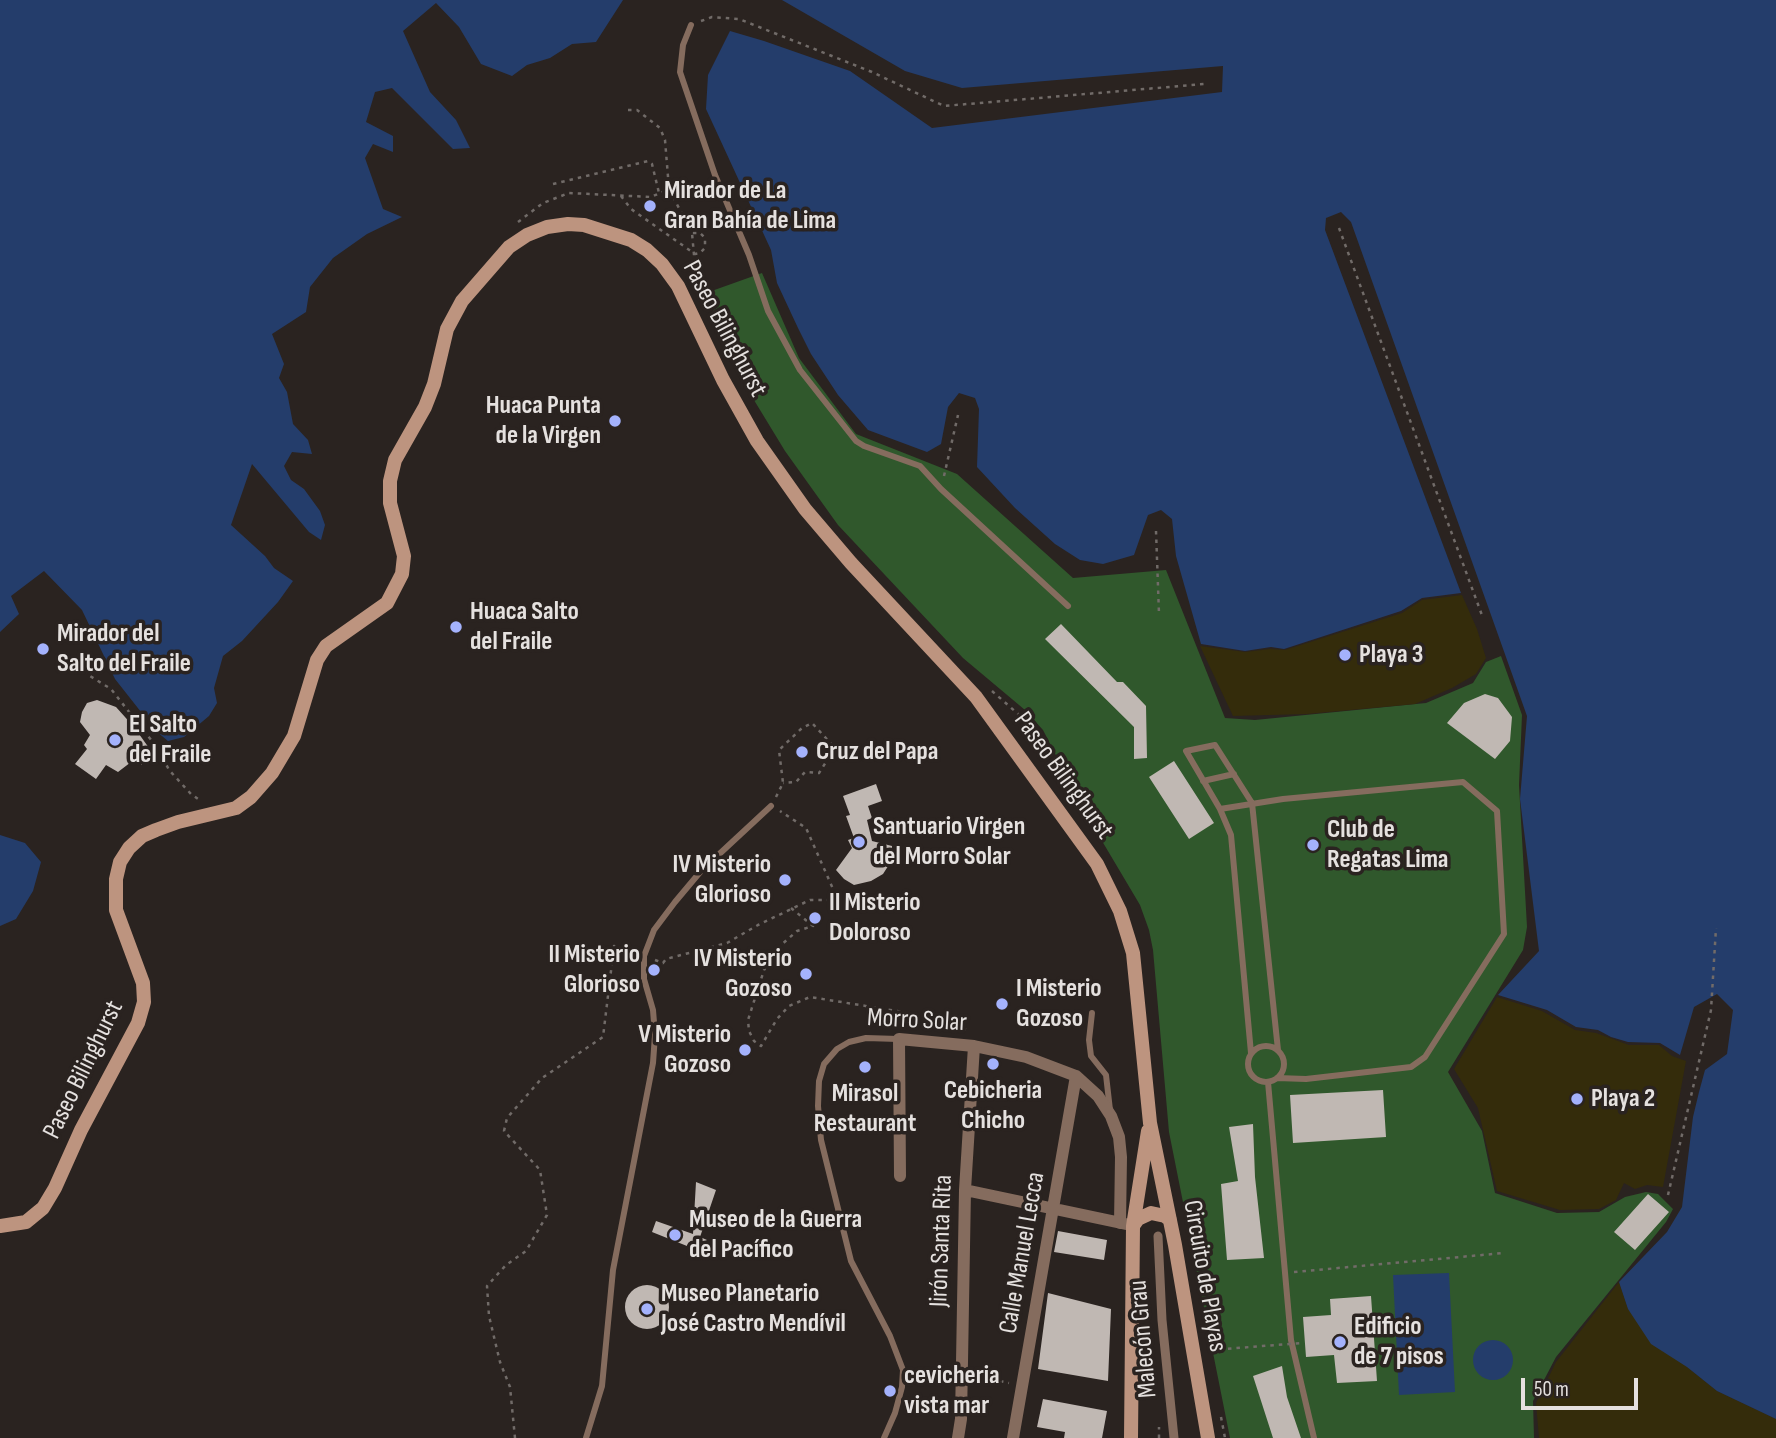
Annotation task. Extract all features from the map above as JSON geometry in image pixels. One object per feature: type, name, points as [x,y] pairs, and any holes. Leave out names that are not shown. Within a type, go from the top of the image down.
[{"type":"main road","name":"Paseo Bilinghurst","points":[[0,1226],[26,1222],[43,1208],[138,1023],[144,1002],[143,983],[116,911],[116,879],[120,862],[130,848],[149,833],[178,822],[236,808],[251,797],[272,773],[294,736],[317,660],[326,646],[387,603],[397,587],[404,556],[390,503],[390,481],[395,460],[425,407],[434,384],[447,329],[462,301],[509,247],[527,235],[568,224],[608,231],[631,240],[662,264],[678,286],[723,380],[757,441],[804,509],[975,697],[1097,864],[1120,911],[1133,953],[1150,1123]]},
{"type":"main road","name":"Circuito de Playas","points":[[1150,1123],[1170,1220],[1208,1438]]},
{"type":"main road","points":[[1131,1438],[1127,1224],[1150,1123]]},
{"type":"main road","points":[[1127,1224],[1151,1213],[1158,1213],[1170,1220]]},
{"type":"street","name":"Morro Solar","points":[[899,1039],[977,1040],[1076,1076],[1098,1096],[1111,1116],[1121,1157],[1127,1224]]},
{"type":"street","points":[[899,1039],[900,1176]]},
{"type":"street","name":"Jirón Santa Rita","points":[[958,1438],[965,1190],[977,1040]]},
{"type":"street","name":"Calle Manuel Lecca","points":[[1013,1438],[1076,1076]]},
{"type":"street","points":[[965,1190],[1127,1224]]},
{"type":"street","name":"Malecón Grau","points":[[1158,1236],[1162,1320],[1174,1438]]},
{"type":"lane","points":[[691,25],[683,44],[680,72],[715,175],[749,255],[768,311],[800,370],[856,441],[920,466],[941,489],[1068,606]]},
{"type":"lane","points":[[1251,1053],[1231,835],[1220,809],[1186,751],[1215,746],[1252,803],[1278,1050],[1284,1064],[1277,1079]]},
{"type":"lane","points":[[1203,781],[1234,774]]},
{"type":"lane","points":[[1220,809],[1252,803],[1463,782],[1497,811],[1504,934],[1425,1057],[1411,1067],[1306,1079],[1277,1079],[1268,1082],[1257,1080],[1249,1071],[1248,1059],[1251,1053],[1266,1045],[1278,1050]]},
{"type":"lane","points":[[586,1438],[602,1386],[613,1270],[653,1063],[653,1010],[644,979],[644,956],[654,930],[701,871],[771,806]]},
{"type":"lane","points":[[1092,1013],[1089,1040],[1091,1056],[1106,1075],[1111,1116]]},
{"type":"lane","name":"Morro Solar","points":[[884,1438],[895,1413],[902,1387],[903,1370],[890,1336],[851,1261],[821,1140],[818,1106],[819,1081],[824,1064],[837,1049],[849,1042],[866,1038],[899,1039]]},
{"type":"lane","points":[[1268,1082],[1291,1340],[1314,1438]]},
{"type":"path","points":[[691,25],[712,16],[739,19],[872,72],[944,106],[1204,84]]},
{"type":"path","points":[[628,110],[637,110],[660,128],[665,140],[668,189],[692,233],[697,298]]},
{"type":"path","points":[[553,184],[648,161],[652,164],[659,193]]},
{"type":"path","points":[[515,226],[521,218],[543,203],[569,193],[651,197],[668,189]]},
{"type":"path","points":[[621,195],[631,209],[695,254]]},
{"type":"path","points":[[1339,228],[1483,618]]},
{"type":"path","points":[[692,233],[700,233],[706,241],[703,251],[695,254]]},
{"type":"path","points":[[941,489],[958,415]]},
{"type":"path","points":[[1156,531],[1159,614]]},
{"type":"path","points":[[75,656],[90,676],[111,689],[159,750],[169,770],[191,794],[218,813]]},
{"type":"path","points":[[992,691],[1034,728],[1058,767],[1079,817],[1062,795]]},
{"type":"path","points":[[515,1438],[510,1387],[500,1362],[489,1316],[487,1286],[506,1265],[526,1251],[547,1214],[540,1170],[504,1131],[507,1118],[542,1078],[603,1037],[614,946],[663,963],[666,959],[727,943],[810,900],[838,900],[806,828],[771,806],[783,783],[779,750],[811,723],[835,748],[818,773],[805,772],[796,782],[783,783]]},
{"type":"path","points":[[791,908],[813,926],[797,931],[780,946],[764,971],[748,1020],[754,1041],[761,1046],[777,1019],[789,1006],[810,997],[945,1022],[977,1040]]},
{"type":"path","points":[[1668,1195],[1711,1010],[1716,928]]},
{"type":"path","points":[[1287,1273],[1504,1253]]},
{"type":"path","points":[[1202,1302],[1211,1350],[1302,1343]]},
{"type":"path","points":[[1199,1317],[1208,1357]]},
{"type":"path","points":[[961,1373],[1022,1386]]},
{"type":"path","points":[[1220,1411],[1225,1438]]},
{"type":"green space","name":"Club de Regatas Lima","points":[[762,273],[799,358],[856,434],[957,474],[1073,578],[1166,570],[1225,718],[1255,720],[1426,703],[1473,683],[1486,662],[1501,656],[1522,715],[1519,785],[1527,927],[1523,950],[1448,1072],[1482,1131],[1495,1193],[1557,1213],[1599,1212],[1625,1197],[1646,1192],[1658,1194],[1673,1209],[1666,1222],[1556,1357],[1533,1401],[1534,1438],[1230,1438],[1169,1132],[1153,950],[1140,905],[1086,814],[1043,730],[1025,710],[963,658],[838,525],[785,451],[743,382],[706,293]]},
{"type":"sand","name":"Playa 3","points":[[1462,595],[1486,658],[1476,674],[1415,704],[1307,714],[1233,716],[1200,646],[1245,652],[1285,650],[1402,613],[1422,600]]},
{"type":"sand","name":"Playa 2","points":[[1497,997],[1542,1011],[1575,1030],[1596,1033],[1629,1045],[1659,1045],[1672,1056],[1686,1061],[1663,1187],[1647,1185],[1635,1189],[1624,1183],[1616,1200],[1599,1209],[1560,1210],[1497,1191],[1478,1108],[1454,1069]]},
{"type":"sand","points":[[1619,1282],[1628,1309],[1687,1367],[1717,1391],[1776,1419],[1776,1438],[1539,1438],[1536,1403],[1556,1362]]},
{"type":"water","points":[[0,0],[623,0],[596,42],[572,44],[550,58],[527,65],[512,76],[481,64],[459,27],[436,3],[403,31],[430,92],[456,120],[470,148],[453,149],[392,88],[375,92],[366,122],[393,136],[393,152],[373,144],[365,158],[383,209],[402,217],[367,234],[333,258],[310,287],[306,312],[272,334],[284,364],[279,378],[287,392],[293,424],[308,440],[312,454],[292,452],[284,466],[291,480],[304,489],[320,511],[325,525],[321,540],[309,532],[252,464],[231,525],[265,556],[274,568],[293,581],[278,602],[242,641],[223,656],[214,688],[217,703],[209,716],[184,737],[168,741],[156,731],[115,679],[82,610],[44,571],[11,596],[19,614],[0,632]]},
{"type":"water","points":[[782,0],[1776,0],[1776,1419],[1717,1391],[1687,1367],[1651,1344],[1628,1309],[1619,1282],[1667,1232],[1682,1207],[1693,1117],[1699,1092],[1705,1070],[1727,1054],[1733,1010],[1717,994],[1694,1007],[1680,1055],[1660,1043],[1628,1042],[1598,1030],[1576,1027],[1547,1010],[1498,995],[1539,951],[1520,799],[1527,716],[1351,222],[1341,212],[1326,218],[1325,230],[1461,593],[1422,598],[1401,611],[1284,649],[1271,647],[1245,651],[1201,644],[1176,556],[1172,519],[1161,510],[1148,515],[1134,555],[1103,564],[1080,560],[1055,544],[1015,508],[977,467],[979,409],[975,398],[959,393],[948,407],[941,444],[927,452],[868,430],[838,395],[811,354],[777,283],[771,250],[706,109],[708,75],[730,31],[850,71],[932,128],[1222,92],[1223,66],[962,88],[905,71]]},
{"type":"water","points":[[0,835],[25,843],[41,862],[33,891],[16,919],[0,926]]},
{"type":"water","points":[[1449,1273],[1455,1392],[1399,1395],[1393,1275]]},
{"type":"water","points":[[1493,1340],[1507,1346],[1513,1360],[1507,1374],[1493,1380],[1479,1374],[1473,1360],[1479,1346]]},
{"type":"building","points":[[1061,624],[1117,682],[1123,682],[1146,706],[1147,758],[1134,759],[1134,727],[1045,639]]},
{"type":"building","points":[[1485,694],[1498,698],[1512,717],[1510,741],[1495,759],[1447,723],[1464,703]]},
{"type":"building","name":"El Salto del Fraile","points":[[97,700],[116,707],[154,755],[141,765],[135,759],[118,772],[106,765],[96,779],[75,764],[87,749],[84,745],[90,735],[80,722],[82,712],[87,703]]},
{"type":"building","points":[[1174,761],[1214,823],[1189,839],[1149,777]]},
{"type":"building","points":[[876,784],[882,801],[868,806],[872,818],[867,820],[872,841],[892,846],[892,860],[883,874],[871,881],[854,885],[836,870],[852,848],[848,840],[854,838],[846,816],[850,815],[843,796]]},
{"type":"building","points":[[1383,1090],[1386,1137],[1293,1143],[1290,1095]]},
{"type":"building","points":[[1253,1124],[1255,1177],[1264,1258],[1227,1260],[1221,1184],[1238,1181],[1229,1127]]},
{"type":"building","points":[[696,1182],[716,1190],[700,1237],[707,1240],[692,1248],[652,1232],[656,1221],[693,1234]]},
{"type":"building","points":[[1648,1194],[1669,1212],[1635,1250],[1614,1232]]},
{"type":"building","points":[[1058,1231],[1107,1240],[1104,1260],[1054,1252]]},
{"type":"building","name":"Museo Planetario José Castro Mendívil","points":[[647,1285],[662,1292],[669,1307],[662,1322],[647,1329],[632,1322],[625,1307],[632,1292]]},
{"type":"building","points":[[1048,1293],[1111,1309],[1108,1381],[1038,1369]]},
{"type":"building","name":"Edificio de 7 pisos","points":[[1371,1296],[1377,1381],[1337,1383],[1334,1355],[1306,1357],[1303,1317],[1331,1315],[1330,1299]]},
{"type":"building","points":[[1282,1366],[1287,1397],[1301,1438],[1273,1438],[1253,1376]]},
{"type":"building","points":[[1043,1399],[1107,1411],[1102,1438],[1064,1438],[1065,1432],[1037,1427]]},
{"type":"place","name":"Mirador de La Gran Bahía de Lima","points":[[650,206]]},
{"type":"place","name":"Huaca Punta de la Virgen","points":[[615,421]]},
{"type":"place","name":"Huaca Salto del Fraile","points":[[456,627]]},
{"type":"place","name":"Mirador del Salto del Fraile","points":[[43,649]]},
{"type":"place","name":"Playa 3","points":[[1345,655]]},
{"type":"place","name":"El Salto del Fraile","points":[[115,740]]},
{"type":"place","name":"Cruz del Papa","points":[[802,752]]},
{"type":"place","name":"Santuario Virgen del Morro Solar","points":[[859,842]]},
{"type":"place","name":"Club de Regatas Lima","points":[[1313,845]]},
{"type":"place","name":"IV Misterio Glorioso","points":[[785,880]]},
{"type":"place","name":"II Misterio Doloroso","points":[[815,918]]},
{"type":"place","name":"II Misterio Glorioso","points":[[654,970]]},
{"type":"place","name":"IV Misterio Gozoso","points":[[806,974]]},
{"type":"place","name":"I Misterio Gozoso","points":[[1002,1004]]},
{"type":"place","name":"V Misterio Gozoso","points":[[745,1050]]},
{"type":"place","name":"Cebicheria Chicho","points":[[993,1064]]},
{"type":"place","name":"Mirasol Restaurant","points":[[865,1067]]},
{"type":"place","name":"Playa 2","points":[[1577,1099]]},
{"type":"place","name":"Museo de la Guerra del Pacífico","points":[[675,1235]]},
{"type":"place","name":"Museo Planetario José Castro Mendívil","points":[[647,1309]]},
{"type":"place","name":"Edificio de 7 pisos","points":[[1340,1342]]},
{"type":"place","name":"cevicheria vista mar","points":[[890,1391]]}]
